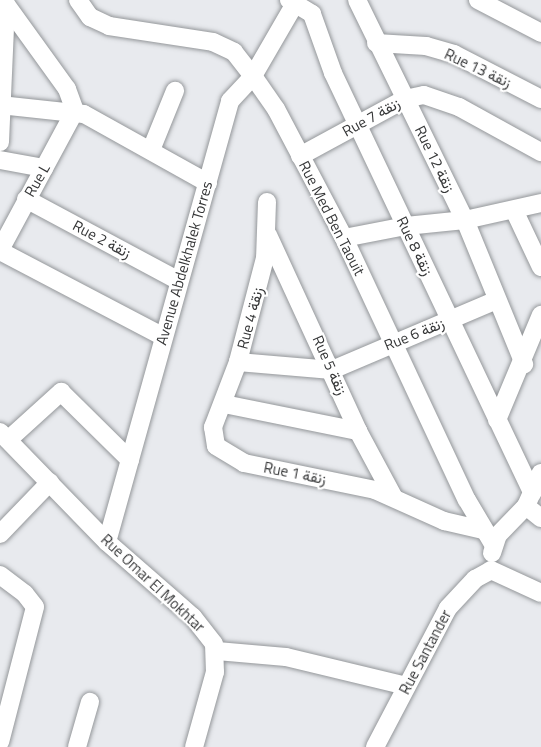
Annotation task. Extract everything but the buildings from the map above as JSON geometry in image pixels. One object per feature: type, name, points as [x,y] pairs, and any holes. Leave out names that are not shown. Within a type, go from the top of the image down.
[{"type":"street","name":"Rue Med Ben Taouit","points":[[78,0],[90,17],[109,26],[213,42],[234,52],[253,76],[276,109],[344,238],[488,537]]},
{"type":"street","name":"Rue 12 زنقة","points":[[357,0],[376,44],[465,220],[524,364]]},
{"type":"street","points":[[478,0],[541,33]]},
{"type":"street","name":"Avenue Abdelkhalek Torres","points":[[107,542],[177,280],[208,183],[230,101],[253,76],[294,1]]},
{"type":"street","name":"Rue 8 زنقة","points":[[294,1],[312,14],[357,125],[452,319],[529,499]]},
{"type":"street","points":[[0,142],[5,2]]},
{"type":"street","points":[[5,2],[67,89],[75,111]]},
{"type":"street","name":"Rue 13 زنقة","points":[[376,44],[426,46],[454,54],[541,99]]},
{"type":"street","points":[[151,150],[176,91]]},
{"type":"street","name":"Rue 7 زنقة","points":[[300,156],[405,99],[424,95],[443,100],[541,152]]},
{"type":"street","points":[[2,105],[75,111],[151,150],[208,183]]},
{"type":"street","name":"Rue L","points":[[0,251],[8,216],[26,199],[75,111]]},
{"type":"street","points":[[0,160],[44,168]]},
{"type":"street","name":"Rue 2 زنقة","points":[[26,199],[177,280]]},
{"type":"street","name":"Rue 4 زنقة","points":[[213,430],[224,404],[254,308],[268,234],[267,202]]},
{"type":"street","points":[[344,238],[406,226],[465,220],[541,203]]},
{"type":"street","points":[[514,210],[541,267]]},
{"type":"street","name":"Rue 5 زنقة","points":[[268,234],[358,431],[393,496]]},
{"type":"street","points":[[0,251],[162,336]]},
{"type":"street","name":"Rue 6 زنقة","points":[[332,370],[395,341],[497,300]]},
{"type":"street","points":[[497,420],[524,364],[541,315]]},
{"type":"street","points":[[238,362],[332,370]]},
{"type":"street","points":[[4,436],[61,392],[130,460]]},
{"type":"street","points":[[224,404],[358,431]]},
{"type":"street","name":"Rue 1 زنقة","points":[[213,430],[222,452],[244,462],[393,496],[444,521],[488,537]]},
{"type":"street","name":"Rue Omar El Mokhtar","points":[[4,436],[107,542],[193,617],[217,651]]},
{"type":"street","points":[[541,472],[529,499],[488,537],[491,570],[541,593]]},
{"type":"street","points":[[3,525],[50,482]]},
{"type":"street","points":[[529,499],[541,519]]},
{"type":"street","name":"Rue Santander","points":[[375,747],[448,608],[475,579],[491,570]]},
{"type":"street","points":[[0,575],[32,600],[35,607],[32,629],[1,732]]},
{"type":"street","points":[[194,747],[212,685],[217,651],[286,657],[407,686]]},
{"type":"street","points":[[77,747],[90,702]]}]
